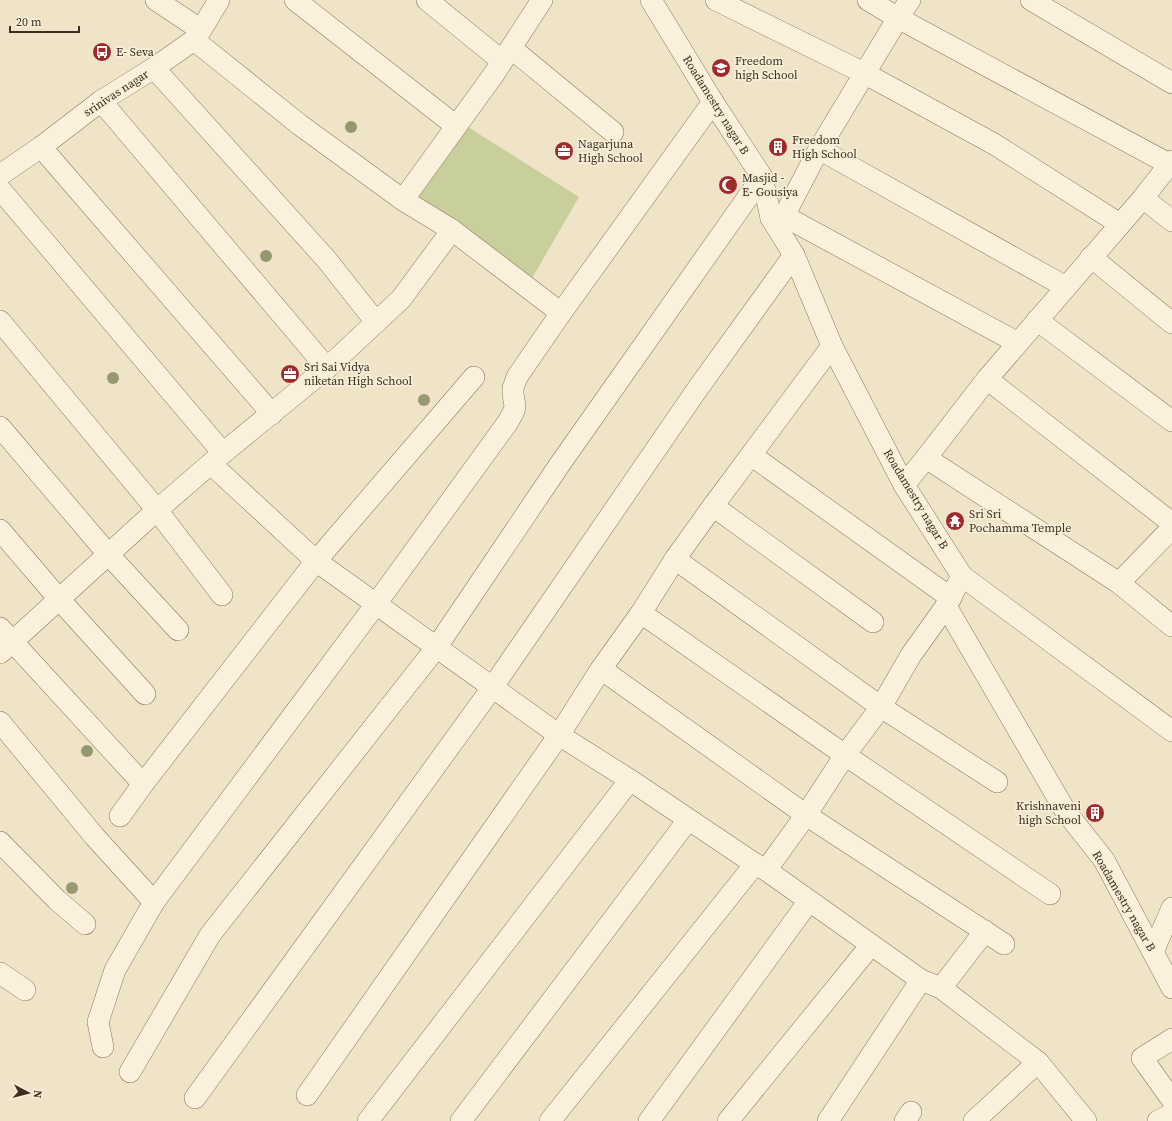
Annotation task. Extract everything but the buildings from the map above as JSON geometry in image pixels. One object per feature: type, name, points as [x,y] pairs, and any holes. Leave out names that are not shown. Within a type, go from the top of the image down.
[{"type":"street","points":[[156,0],[300,125],[403,200],[452,230],[561,313]]},
{"type":"street","name":"srinivas nagar","points":[[0,175],[101,101],[154,68],[198,35],[219,0]]},
{"type":"street","points":[[295,0],[456,126]]},
{"type":"street","points":[[427,0],[507,55],[613,132]]},
{"type":"street","points":[[403,200],[476,100],[542,0]]},
{"type":"street","name":"Roadamestry nagar B","points":[[652,0],[762,177],[777,217],[832,346],[904,485],[962,576]]},
{"type":"street","points":[[716,0],[864,73],[994,144],[1120,224]]},
{"type":"street","points":[[868,0],[898,18],[1170,163],[1143,198],[987,379],[904,485]]},
{"type":"street","points":[[910,0],[777,217],[1018,343]]},
{"type":"street","points":[[1031,0],[1172,83]]},
{"type":"street","points":[[154,68],[326,259],[376,322]]},
{"type":"street","points":[[101,101],[327,368]]},
{"type":"street","points":[[103,1047],[98,1022],[115,970],[154,902],[376,604],[508,422],[514,411],[515,406],[513,394],[517,378],[561,313],[714,102]]},
{"type":"street","points":[[41,146],[272,414]]},
{"type":"street","points":[[818,149],[1066,287]]},
{"type":"street","points":[[130,1072],[210,935],[436,648],[560,464],[762,177]]},
{"type":"street","points":[[0,189],[217,459],[316,561],[559,736],[630,780],[760,867],[921,980],[941,988],[1038,1062],[1086,1121]]},
{"type":"street","points":[[1143,198],[1172,221]]},
{"type":"street","points":[[143,784],[4,641],[59,599],[157,510],[327,368],[401,299],[452,230]]},
{"type":"street","points":[[195,1098],[492,688],[696,391],[794,255]]},
{"type":"street","points":[[1091,257],[1172,323]]},
{"type":"street","points":[[1037,320],[1172,421]]},
{"type":"street","points":[[0,321],[157,510],[222,595]]},
{"type":"street","points":[[307,1096],[559,736],[601,669],[641,613],[675,559],[832,346]]},
{"type":"street","points":[[120,816],[143,784],[316,561],[474,377]]},
{"type":"street","points":[[987,379],[1172,523]]},
{"type":"street","points":[[0,427],[108,554],[178,630]]},
{"type":"street","points":[[751,455],[949,602]]},
{"type":"street","points":[[926,458],[1119,583],[1172,626]]},
{"type":"street","points":[[713,506],[873,622]]},
{"type":"street","points":[[1119,583],[1172,528]]},
{"type":"street","points":[[0,530],[59,599],[145,694]]},
{"type":"street","points":[[675,559],[881,707],[997,782]]},
{"type":"street","points":[[550,1121],[760,867],[806,815],[845,755],[881,707],[911,655],[949,602],[962,576],[1172,731]]},
{"type":"street","name":"Roadamestry nagar B","points":[[949,602],[1066,812],[1104,860],[1172,988]]},
{"type":"street","points":[[641,613],[845,755],[1050,894]]},
{"type":"street","points":[[601,669],[806,815],[1004,944]]},
{"type":"street","points":[[0,722],[95,837],[154,902]]},
{"type":"street","points":[[368,1121],[630,780]]},
{"type":"street","points":[[460,1121],[688,820]]},
{"type":"street","points":[[0,842],[58,900],[85,924]]},
{"type":"street","points":[[649,1121],[809,901]]},
{"type":"street","points":[[1153,952],[1172,908]]},
{"type":"street","points":[[941,988],[985,931]]},
{"type":"street","points":[[728,1121],[871,945]]},
{"type":"street","points":[[0,973],[25,990]]},
{"type":"street","points":[[828,1121],[921,980]]},
{"type":"street","points":[[1172,1038],[1142,1058],[1172,1100]]},
{"type":"street","points":[[974,1121],[1038,1062]]},
{"type":"street","points":[[1158,1121],[1172,1114]]},
{"type":"green space","points":[[468,127],[579,197],[531,280],[413,197]]},
{"type":"place","name":"E- Seva","points":[[102,52]]},
{"type":"place","name":"Freedom high School","points":[[721,68]]},
{"type":"place","name":"Freedom High School","points":[[778,147]]},
{"type":"place","name":"Nagarjuna High School","points":[[564,151]]},
{"type":"place","name":"Masjid - E- Gousiya","points":[[728,185]]},
{"type":"place","name":"Sri Sai Vidya niketan High School","points":[[290,374]]},
{"type":"place","name":"Sri Sri Pochamma Temple","points":[[955,521]]},
{"type":"place","name":"Krishnaveni high School","points":[[1095,813]]}]
